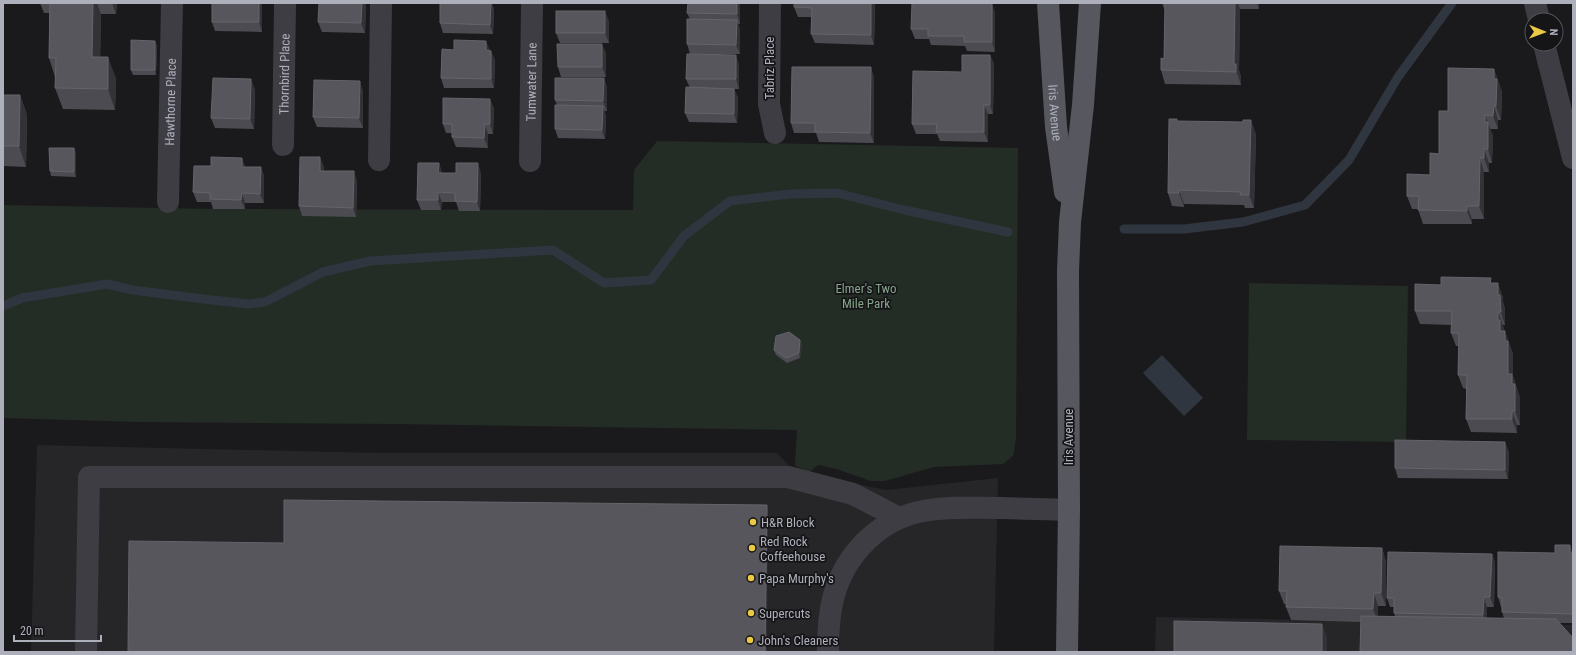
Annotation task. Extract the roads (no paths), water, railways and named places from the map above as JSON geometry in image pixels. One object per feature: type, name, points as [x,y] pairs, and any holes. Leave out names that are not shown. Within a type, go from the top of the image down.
[{"type":"main road","name":"Iris Avenue","points":[[1048,3],[1056,127],[1070,222]]},
{"type":"main road","name":"Iris Avenue","points":[[1067,652],[1069,510],[1068,271],[1070,222],[1083,105],[1090,3]]},
{"type":"street","name":"Hawthorne Place","points":[[168,202],[172,3]]},
{"type":"street","name":"Thornbird Place","points":[[283,145],[285,3]]},
{"type":"street","points":[[379,160],[381,3]]},
{"type":"street","name":"Tumwater Lane","points":[[530,161],[532,3]]},
{"type":"street","name":"Tabriz Place","points":[[770,3],[769,104],[775,133]]},
{"type":"street","points":[[1547,52],[1565,94],[1573,158]]},
{"type":"street","points":[[86,652],[89,477],[788,477],[853,494],[899,518]]},
{"type":"street","points":[[828,652],[829,629],[834,594],[846,567],[862,545],[878,530],[899,518],[922,511],[945,508],[1069,510]]},
{"type":"waterway","points":[[1124,229],[1184,229],[1243,222],[1305,205],[1349,160],[1398,77],[1452,3]]},
{"type":"waterway","points":[[3,306],[22,298],[107,284],[133,290],[249,304],[265,302],[323,272],[370,261],[553,250],[604,283],[651,280],[684,236],[730,201],[790,194],[837,193],[904,210],[1008,232]]},
{"type":"place","name":"H&R Block","points":[[753,522]]},
{"type":"place","name":"Red Rock Coffeehouse","points":[[752,548]]},
{"type":"place","name":"Papa Murphy's","points":[[751,578]]},
{"type":"place","name":"Supercuts","points":[[751,613]]},
{"type":"place","name":"John's Cleaners","points":[[750,640]]},
{"type":"park label","name":"Elmer's Two Mile Park","points":[[866,296]]}]
